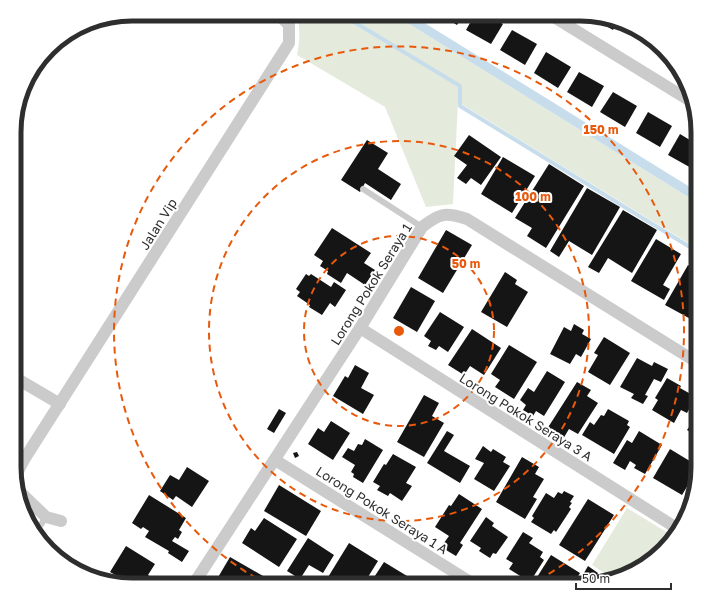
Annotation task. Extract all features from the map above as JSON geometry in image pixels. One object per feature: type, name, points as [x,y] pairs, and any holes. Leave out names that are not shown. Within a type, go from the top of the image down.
[{"type":"street","name":"Jalan Vip","points":[[60,404],[289,43],[290,25],[286,21]]},
{"type":"street","points":[[560,21],[685,98]]},
{"type":"street","name":"Lorong Pokok Seraya 1","points":[[198,578],[360,328],[422,228],[436,216],[454,214],[467,218],[691,359]]},
{"type":"street","name":"Lorong Pokok Seraya 3 A","points":[[360,328],[673,526]]},
{"type":"street","points":[[21,381],[60,404],[21,466]]},
{"type":"street","name":"Lorong Pokok Seraya 1 A","points":[[275,460],[464,578]]},
{"type":"street","points":[[26,497],[46,517],[61,521]]},
{"type":"lane","points":[[363,189],[422,228]]},
{"type":"lane","points":[[39,527],[46,517]]},
{"type":"green space","points":[[298,21],[404,21],[691,199],[691,245],[458,102],[453,204],[426,207],[385,107],[297,55],[299,44]]},
{"type":"green space","points":[[627,508],[668,533],[647,555],[622,570],[607,574],[592,565]]},
{"type":"water","points":[[404,21],[421,21],[691,188],[691,199]]},
{"type":"building","points":[[450,21],[460,21],[457,25]]},
{"type":"building","points":[[471,21],[498,21],[503,24],[491,44],[466,30]]},
{"type":"building","points":[[602,24],[615,27],[613,30]]},
{"type":"building","points":[[512,30],[537,44],[525,65],[500,50]]},
{"type":"building","points":[[546,52],[571,67],[558,88],[534,73]]},
{"type":"building","points":[[579,72],[604,86],[592,107],[567,92]]},
{"type":"building","points":[[613,92],[637,106],[625,127],[600,112]]},
{"type":"building","points":[[648,112],[672,126],[660,147],[636,133]]},
{"type":"building","points":[[680,134],[691,141],[691,168],[668,155]]},
{"type":"building","points":[[469,135],[501,157],[481,185],[471,178],[466,184],[457,178],[467,165],[454,156]]},
{"type":"building","points":[[367,140],[388,153],[378,169],[401,184],[391,200],[365,183],[360,192],[341,180]]},
{"type":"building","points":[[503,157],[535,176],[512,213],[481,194]]},
{"type":"building","points":[[549,164],[584,186],[546,248],[527,236],[532,228],[515,218]]},
{"type":"building","points":[[587,188],[620,207],[592,255],[569,241],[559,257],[550,251]]},
{"type":"building","points":[[623,210],[657,230],[632,273],[608,258],[599,273],[588,267]]},
{"type":"building","points":[[332,228],[371,253],[364,263],[375,270],[365,285],[347,273],[341,283],[327,274],[328,271],[320,266],[323,261],[314,255]]},
{"type":"building","points":[[446,230],[472,245],[443,293],[418,278]]},
{"type":"building","points":[[656,239],[681,254],[663,285],[670,289],[664,300],[631,281]]},
{"type":"building","points":[[688,265],[691,267],[691,319],[665,305]]},
{"type":"building","points":[[505,272],[517,280],[515,284],[528,292],[507,327],[481,312]]},
{"type":"building","points":[[306,274],[309,276],[311,274],[331,287],[334,282],[346,290],[335,307],[330,303],[322,315],[309,307],[310,305],[297,296],[300,292],[296,289]]},
{"type":"building","points":[[411,287],[435,301],[417,332],[393,318]]},
{"type":"building","points":[[440,312],[464,327],[448,352],[439,346],[436,350],[428,346],[431,341],[424,336]]},
{"type":"building","points":[[574,324],[584,330],[582,334],[591,339],[581,357],[576,354],[570,364],[550,354],[564,327],[571,331]]},
{"type":"building","points":[[472,329],[501,348],[484,375],[470,366],[464,375],[448,365]]},
{"type":"building","points":[[604,337],[630,353],[610,385],[588,372],[598,355],[594,353]]},
{"type":"building","points":[[509,345],[537,362],[514,399],[495,387],[500,380],[491,374]]},
{"type":"building","points":[[637,358],[652,366],[654,362],[668,369],[661,382],[654,379],[645,395],[648,396],[643,404],[631,398],[634,394],[620,387]]},
{"type":"building","points":[[355,365],[369,373],[361,388],[374,395],[363,414],[333,396],[345,376],[348,378]]},
{"type":"building","points":[[547,371],[565,382],[544,416],[536,411],[533,416],[523,410],[526,405],[520,400],[528,388],[534,392]]},
{"type":"building","points":[[667,378],[691,394],[691,406],[687,413],[681,410],[674,423],[652,410],[658,400],[655,398]]},
{"type":"building","points":[[577,382],[591,390],[587,396],[598,403],[578,434],[569,429],[563,439],[547,429]]},
{"type":"building","points":[[424,395],[439,403],[432,416],[444,423],[424,457],[397,442]]},
{"type":"building","points":[[279,409],[286,413],[274,433],[267,429]]},
{"type":"building","points":[[608,409],[629,421],[627,425],[630,427],[614,454],[582,435],[590,422],[594,425],[601,415],[604,416]]},
{"type":"building","points":[[331,421],[350,433],[333,460],[308,444],[318,428],[324,432]]},
{"type":"building","points":[[691,424],[691,433],[687,430]]},
{"type":"building","points":[[447,431],[454,435],[444,451],[470,466],[460,483],[427,463]]},
{"type":"building","points":[[639,431],[662,445],[645,474],[634,468],[636,465],[630,461],[625,470],[613,463],[627,440],[632,443]]},
{"type":"building","points":[[365,439],[383,450],[363,483],[353,477],[354,474],[351,472],[355,465],[342,457],[348,448],[354,451],[358,444],[362,445]]},
{"type":"building","points":[[483,446],[491,452],[493,449],[506,457],[503,462],[510,466],[494,491],[474,479],[484,463],[475,459]]},
{"type":"building","points":[[670,449],[691,462],[690,482],[682,495],[653,478]]},
{"type":"building","points":[[297,452],[299,456],[295,458],[293,453]]},
{"type":"building","points":[[393,454],[416,467],[406,483],[412,486],[402,501],[390,493],[388,496],[377,490],[380,486],[373,482],[384,464],[386,465]]},
{"type":"building","points":[[522,457],[539,467],[535,474],[544,479],[533,497],[537,499],[525,519],[496,502]]},
{"type":"building","points":[[187,467],[209,481],[192,507],[176,496],[173,500],[160,491],[170,475],[179,480]]},
{"type":"building","points":[[279,485],[321,511],[306,536],[264,511]]},
{"type":"building","points":[[564,491],[574,496],[570,502],[572,503],[569,507],[571,509],[556,532],[554,530],[551,534],[531,522],[534,518],[532,516],[546,493],[554,498],[558,492],[562,494]]},
{"type":"building","points":[[459,494],[482,509],[460,543],[463,545],[456,556],[441,547],[449,536],[435,527],[449,505],[451,506]]},
{"type":"building","points":[[149,495],[186,518],[179,530],[182,532],[178,539],[175,537],[172,541],[189,551],[182,562],[168,553],[169,551],[145,537],[149,531],[143,527],[141,529],[132,523]]},
{"type":"building","points":[[588,499],[614,515],[585,561],[559,545]]},
{"type":"building","points":[[486,517],[494,523],[492,526],[508,537],[496,554],[493,553],[490,558],[479,551],[481,548],[470,541]]},
{"type":"building","points":[[264,518],[297,539],[279,567],[242,543],[251,528],[255,531]]},
{"type":"building","points":[[523,532],[533,538],[529,543],[543,552],[540,557],[544,560],[533,578],[524,578],[509,569],[513,563],[506,559]]},
{"type":"building","points":[[308,538],[334,555],[323,573],[309,565],[301,578],[287,571]]},
{"type":"building","points":[[349,543],[378,561],[367,578],[327,578]]},
{"type":"building","points":[[126,546],[155,564],[148,575],[150,578],[116,577],[110,572]]},
{"type":"building","points":[[551,555],[580,573],[577,578],[536,578]]},
{"type":"building","points":[[230,557],[267,578],[218,578]]},
{"type":"building","points":[[384,562],[410,578],[374,578]]},
{"type":"building","points":[[588,566],[598,573],[596,577],[581,578]]},
{"type":"waterway","points":[[353,21],[460,86],[460,106],[691,248]]}]
